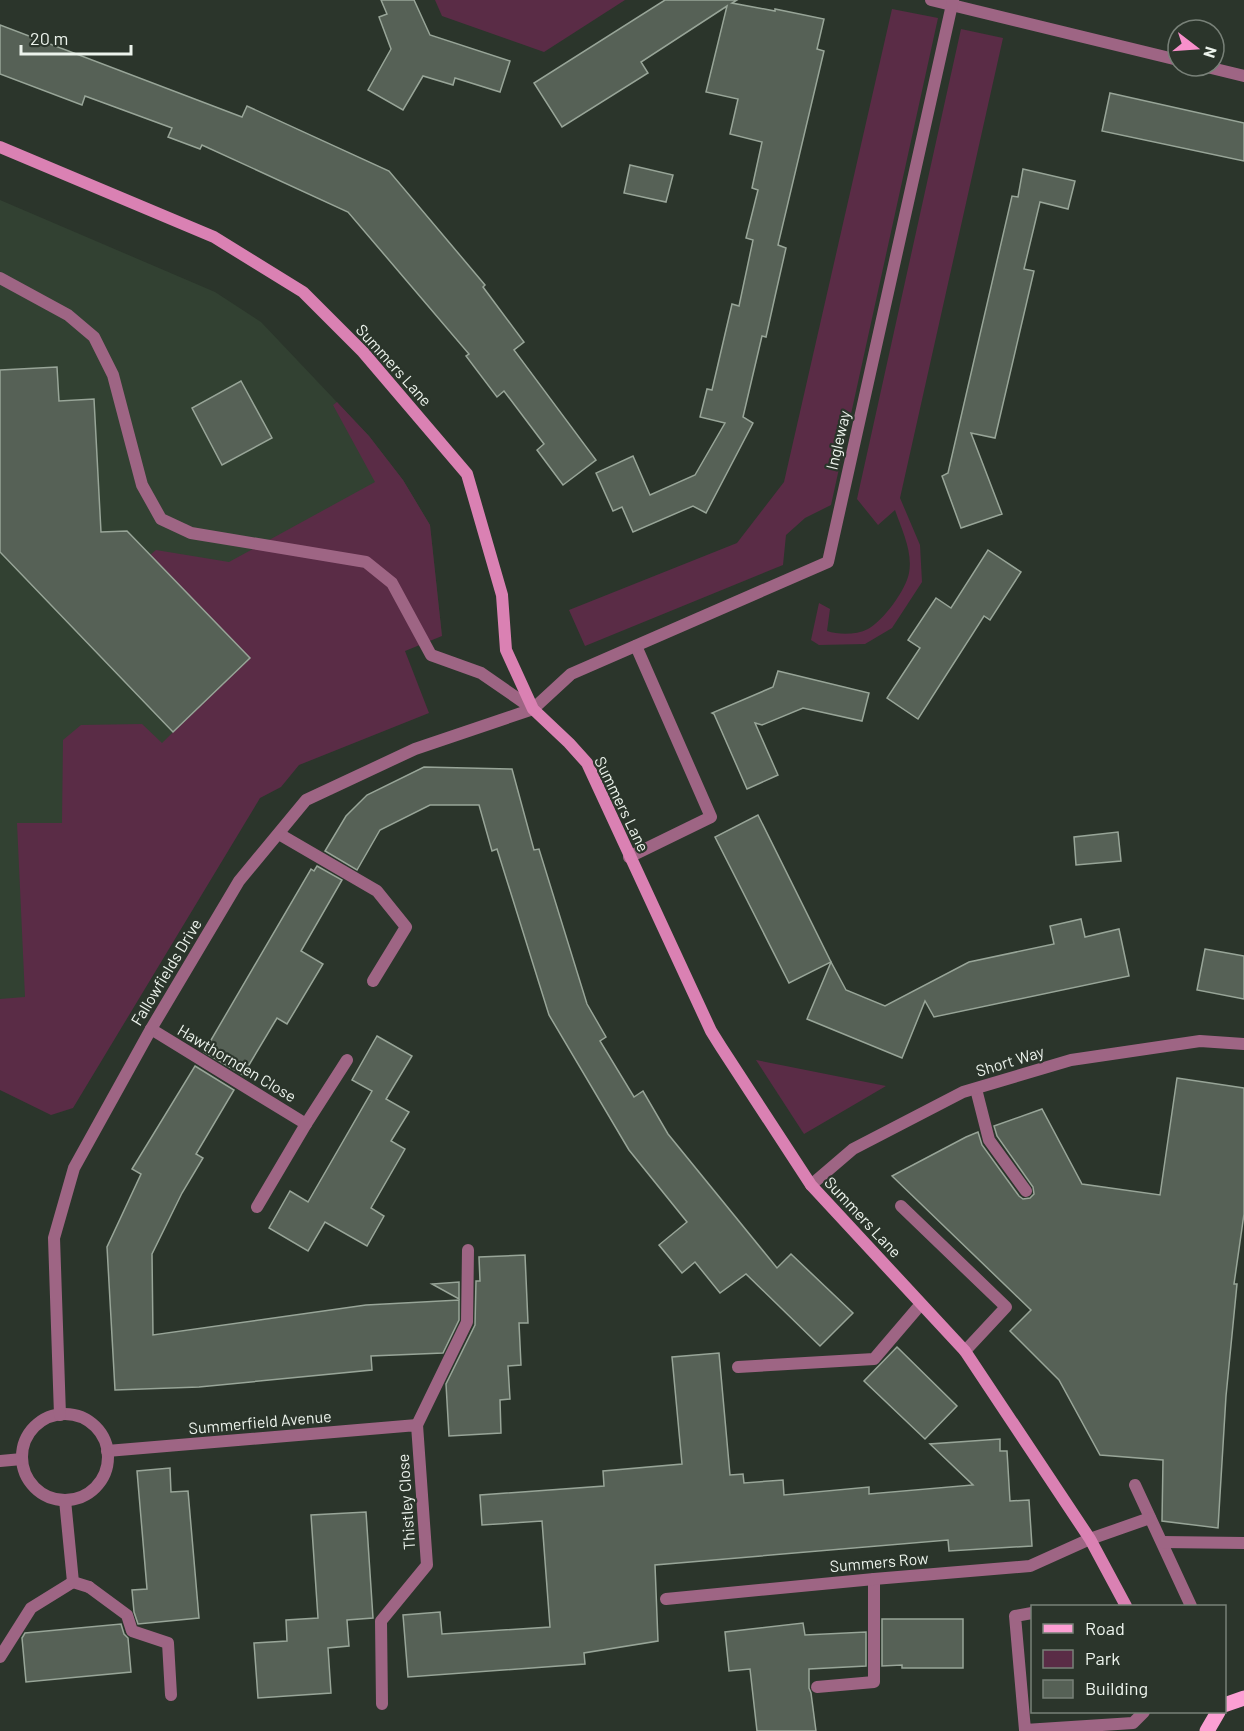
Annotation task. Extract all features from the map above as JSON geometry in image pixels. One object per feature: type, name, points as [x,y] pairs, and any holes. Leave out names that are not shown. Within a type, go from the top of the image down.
[{"type":"main road","points":[[1226,1706],[1244,1698]]},
{"type":"main road","points":[[1207,1731],[1215,1713]]},
{"type":"street","points":[[931,0],[952,2],[1166,57]]},
{"type":"street","name":"Ingleway","points":[[533,709],[571,674],[828,562],[952,2]]},
{"type":"street","points":[[1226,72],[1244,76]]},
{"type":"street","name":"Summers Lane","points":[[0,147],[214,237],[303,292],[363,352],[467,474],[502,595],[506,650],[533,709],[587,763],[711,1031],[811,1185],[965,1351],[1090,1539],[1125,1605]]},
{"type":"street","points":[[0,278],[68,315],[94,337],[113,375],[142,485],[161,519],[191,533],[366,562],[392,583],[431,655],[481,673],[533,709]]},
{"type":"street","points":[[630,857],[711,817],[636,646]]},
{"type":"street","name":"Fallowfields Drive","points":[[60,1415],[54,1238],[74,1168],[151,1029],[239,881],[306,800],[415,749],[533,709]]},
{"type":"street","points":[[279,834],[377,891],[406,927],[373,981]]},
{"type":"street","name":"Hawthornden Close","points":[[151,1029],[306,1124]]},
{"type":"street","name":"Short Way","points":[[811,1185],[853,1149],[963,1092],[1071,1060],[1200,1041],[1244,1044]]},
{"type":"street","name":"Hawthornden Close","points":[[257,1208],[347,1060]]},
{"type":"street","points":[[976,1089],[989,1140],[1026,1191]]},
{"type":"street","points":[[901,1206],[1006,1307],[965,1351]]},
{"type":"street","points":[[417,1425],[467,1322],[468,1250]]},
{"type":"street","points":[[738,1366],[874,1359],[921,1304]]},
{"type":"street","points":[[60,1415],[81,1418],[91,1424],[104,1441],[107,1452],[107,1462],[100,1481],[85,1495],[65,1500],[55,1499],[35,1489],[28,1480],[22,1459],[23,1446],[28,1435],[47,1418],[60,1415]]},
{"type":"street","name":"Summerfield Avenue","points":[[107,1452],[417,1425]]},
{"type":"street","name":"Thistley Close","points":[[382,1704],[381,1621],[427,1565],[417,1425]]},
{"type":"street","points":[[0,1461],[22,1459]]},
{"type":"street","points":[[1135,1485],[1191,1605]]},
{"type":"street","points":[[65,1500],[73,1582]]},
{"type":"street","name":"Summers Row","points":[[666,1599],[1030,1566],[1090,1539],[1150,1518]]},
{"type":"street","points":[[1162,1542],[1244,1543]]},
{"type":"street","points":[[818,1688],[874,1682],[874,1579]]},
{"type":"street","points":[[0,1657],[31,1608],[73,1582],[89,1587],[127,1615],[132,1631],[168,1643],[171,1695]]},
{"type":"street","points":[[1031,1613],[1015,1616],[1025,1730],[1133,1723],[1143,1713]]},
{"type":"shaded area","points":[[0,200],[215,292],[261,322],[369,436],[403,480],[430,525],[442,636],[415,600],[266,709],[0,1082]]},
{"type":"green space","points":[[435,0],[625,0],[544,52],[442,16]]},
{"type":"green space","points":[[892,9],[938,18],[831,505],[805,518],[786,535],[783,565],[585,646],[569,610],[737,543],[784,482]]},
{"type":"green space","points":[[961,29],[1003,38],[900,498],[920,545],[922,582],[892,628],[865,644],[819,645],[811,640],[819,603],[830,609],[827,631],[848,634],[863,631],[874,625],[893,604],[909,573],[908,549],[895,510],[878,525],[857,499]]},
{"type":"green space","points":[[337,402],[369,436],[403,480],[430,525],[442,636],[405,651],[429,713],[299,765],[281,787],[260,798],[73,1108],[51,1115],[0,1090],[0,999],[25,997],[17,823],[62,823],[63,740],[81,725],[142,724],[162,743],[249,658],[150,555],[156,550],[229,562],[375,482],[333,405]]},
{"type":"green space","points":[[756,1060],[886,1086],[804,1134]]},
{"type":"building","points":[[381,0],[414,0],[430,35],[510,61],[500,92],[455,78],[453,85],[423,76],[403,110],[368,90],[391,49],[379,17],[387,14]]},
{"type":"building","points":[[665,0],[737,0],[732,3],[824,19],[817,49],[824,51],[778,245],[786,248],[766,337],[762,336],[743,417],[753,423],[706,513],[693,506],[633,532],[622,507],[613,511],[596,473],[633,456],[650,495],[695,475],[725,423],[700,417],[707,389],[712,390],[732,304],[739,306],[753,240],[746,238],[758,190],[752,188],[762,142],[730,134],[738,99],[706,92],[727,6],[641,62],[648,73],[562,127],[534,83]]},
{"type":"building","points":[[0,25],[242,117],[247,106],[389,171],[485,285],[483,287],[524,342],[514,350],[596,460],[563,485],[537,450],[544,444],[504,391],[497,397],[466,356],[469,354],[348,212],[202,145],[200,149],[168,137],[172,128],[85,96],[82,105],[0,74]]},
{"type":"building","points":[[1110,93],[1244,123],[1244,161],[1102,131]]},
{"type":"building","points":[[630,165],[673,175],[666,202],[624,193]]},
{"type":"building","points":[[1023,169],[1075,181],[1068,209],[1040,202],[1024,269],[1034,271],[995,438],[971,433],[1002,514],[961,528],[942,476],[948,473],[1012,196],[1018,197]]},
{"type":"building","points":[[57,367],[59,401],[94,399],[101,532],[127,531],[250,658],[173,732],[0,552],[0,370]]},
{"type":"building","points":[[241,381],[272,438],[222,465],[192,408]]},
{"type":"building","points":[[988,550],[1021,572],[990,620],[984,616],[918,719],[887,698],[920,648],[908,640],[936,598],[951,608]]},
{"type":"building","points":[[778,671],[869,693],[862,721],[803,708],[762,725],[755,723],[778,775],[747,789],[712,713],[773,687]]},
{"type":"building","points":[[424,767],[512,769],[534,850],[539,849],[587,1004],[606,1037],[600,1041],[634,1097],[643,1091],[668,1134],[777,1268],[791,1254],[853,1313],[820,1346],[746,1274],[720,1293],[695,1262],[682,1273],[659,1245],[687,1222],[629,1150],[549,1015],[497,849],[492,851],[479,805],[430,805],[380,830],[357,870],[325,851],[346,816],[367,795]]},
{"type":"building","points":[[758,815],[831,962],[789,983],[715,837]]},
{"type":"building","points":[[1118,832],[1121,861],[1076,865],[1074,837]]},
{"type":"building","points":[[317,866],[342,880],[301,951],[323,964],[287,1024],[277,1018],[243,1075],[204,1052],[311,869],[314,871]]},
{"type":"building","points":[[1081,919],[1085,937],[1119,929],[1129,976],[934,1017],[925,1001],[902,1058],[807,1019],[831,962],[846,990],[885,1006],[969,962],[1054,944],[1050,926]]},
{"type":"building","points":[[1205,949],[1244,956],[1244,999],[1197,990]]},
{"type":"building","points":[[377,1036],[412,1056],[386,1099],[409,1112],[391,1141],[405,1149],[371,1208],[384,1216],[367,1246],[325,1222],[308,1251],[269,1228],[290,1191],[308,1202],[372,1091],[352,1080]]},
{"type":"building","points":[[195,1066],[234,1090],[196,1154],[203,1158],[182,1193],[152,1254],[153,1335],[366,1305],[459,1300],[459,1320],[443,1353],[371,1356],[372,1370],[199,1387],[115,1390],[107,1247],[141,1174],[132,1169]]},
{"type":"building","points":[[1177,1078],[1244,1088],[1244,1214],[1234,1284],[1237,1284],[1226,1396],[1218,1528],[1162,1521],[1163,1460],[1100,1455],[1059,1380],[1010,1331],[1031,1310],[892,1176],[978,1132],[982,1145],[1019,1196],[1023,1199],[1030,1198],[1034,1194],[1033,1187],[997,1136],[994,1126],[1042,1109],[1082,1184],[1160,1195]]},
{"type":"building","points":[[525,1255],[528,1323],[519,1323],[521,1365],[508,1366],[510,1399],[500,1400],[501,1433],[449,1436],[446,1384],[475,1325],[476,1281],[480,1281],[479,1257]]},
{"type":"building","points":[[459,1282],[459,1299],[432,1284]]},
{"type":"building","points":[[897,1347],[957,1406],[925,1439],[864,1381]]},
{"type":"building","points":[[719,1353],[730,1475],[743,1474],[744,1483],[783,1480],[784,1495],[869,1487],[869,1494],[973,1485],[930,1444],[1000,1439],[1000,1451],[1007,1451],[1010,1501],[1029,1500],[1032,1546],[949,1551],[948,1540],[655,1565],[658,1641],[584,1653],[585,1664],[408,1677],[403,1615],[440,1612],[442,1634],[550,1627],[542,1521],[482,1525],[480,1495],[604,1486],[603,1471],[682,1464],[672,1357]]},
{"type":"building","points":[[170,1468],[171,1492],[188,1491],[199,1618],[138,1624],[134,1612],[132,1590],[147,1589],[137,1471]]},
{"type":"building","points":[[366,1512],[373,1618],[347,1620],[349,1646],[328,1648],[331,1693],[258,1698],[254,1643],[287,1641],[286,1620],[318,1618],[311,1515]]},
{"type":"building","points":[[882,1619],[963,1619],[963,1668],[882,1666]]},
{"type":"building","points":[[803,1623],[805,1635],[866,1632],[866,1666],[809,1669],[809,1688],[816,1731],[757,1731],[750,1669],[729,1671],[725,1632]]},
{"type":"building","points":[[121,1624],[128,1638],[131,1672],[26,1682],[22,1638],[25,1633]]}]
